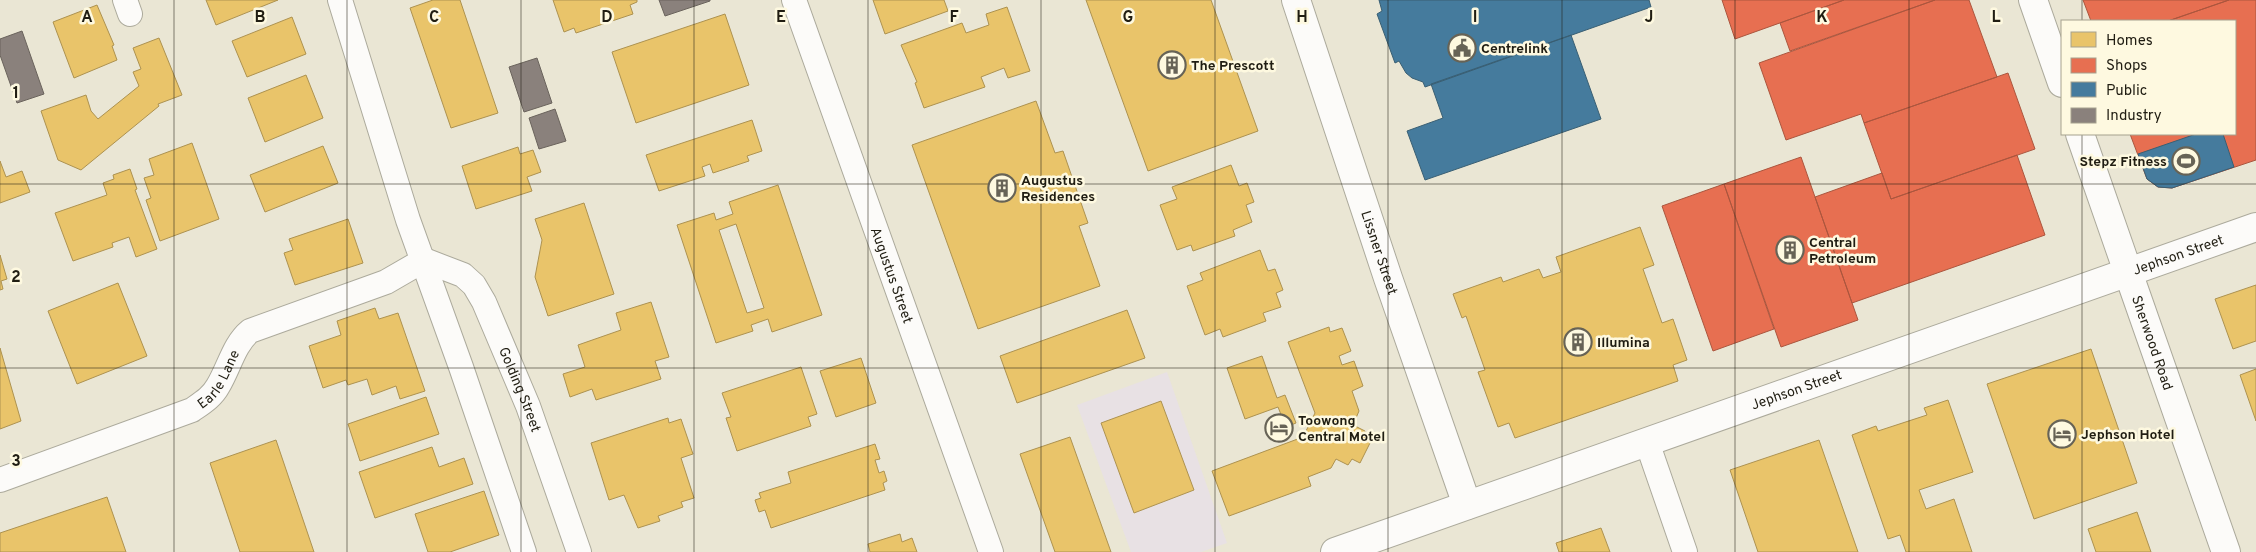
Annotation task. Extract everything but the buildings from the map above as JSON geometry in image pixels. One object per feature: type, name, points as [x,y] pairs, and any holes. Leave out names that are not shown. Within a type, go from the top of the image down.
[{"type":"main road","name":"Lissner Street","points":[[1296,0],[1388,278],[1467,505]]},
{"type":"main road","points":[[2033,0],[2061,80]]},
{"type":"main road","name":"Sherwood Road","points":[[2080,135],[2226,552]]},
{"type":"main road","name":"Jephson Street","points":[[1335,552],[2256,227]]},
{"type":"street","points":[[340,0],[408,220],[424,260],[524,552]]},
{"type":"street","name":"Augustus Street","points":[[794,0],[991,552]]},
{"type":"street","name":"Earle Lane","points":[[0,480],[192,410],[208,399],[215,391],[238,346],[250,331],[386,282],[424,260]]},
{"type":"street","name":"Golding Street","points":[[424,260],[463,276],[474,285],[484,302],[531,414],[579,552]]},
{"type":"street","points":[[1647,442],[1685,552]]},
{"type":"shaded area","points":[[1167,372],[1227,543],[1201,552],[1131,552],[1077,405]]},
{"type":"place","name":"Centrelink","points":[[1462,48]]},
{"type":"place","name":"The Prescott","points":[[1172,65]]},
{"type":"place","name":"Stepz Fitness","points":[[2186,161]]},
{"type":"place","name":"Augustus Residences","points":[[1002,188]]},
{"type":"place","name":"Central Petroleum","points":[[1790,250]]},
{"type":"place","name":"Illumina","points":[[1578,342]]},
{"type":"place","name":"Toowong Central Motel","points":[[1279,428]]},
{"type":"place","name":"Jephson Hotel","points":[[2062,434]]}]
